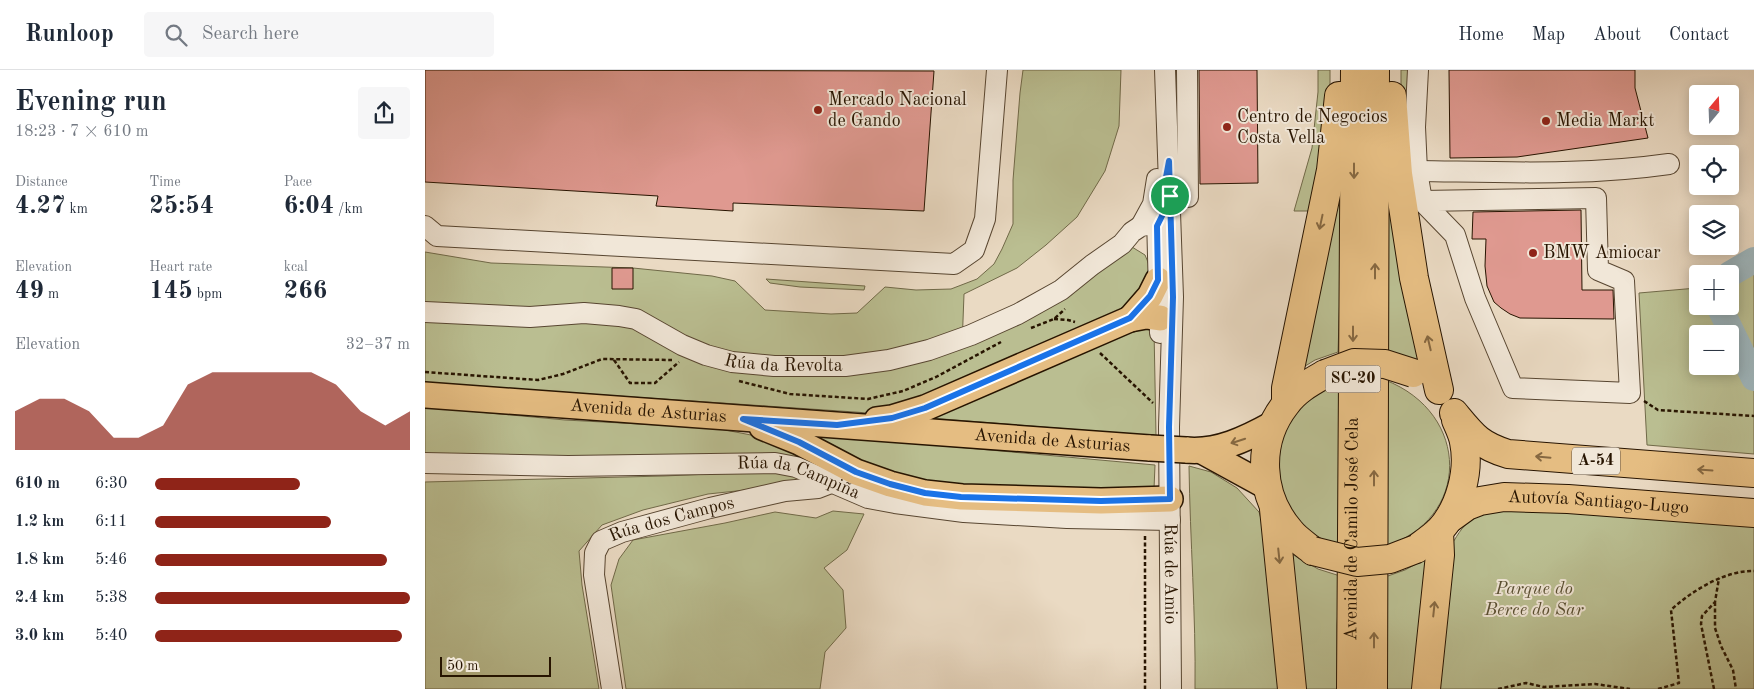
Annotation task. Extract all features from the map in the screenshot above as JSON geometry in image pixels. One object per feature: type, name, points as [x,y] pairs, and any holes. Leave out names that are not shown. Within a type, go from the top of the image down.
[{"type":"highway","points":[[1292,689],[1265,455],[1286,388],[1331,170],[1342,70]]},
{"type":"highway","name":"Avenida de Camilo José Cela","points":[[1351,689],[1355,70]]},
{"type":"highway","points":[[1377,70],[1391,85],[1398,174],[1414,278],[1439,390],[1454,413],[1464,442],[1466,467],[1461,490],[1444,526],[1426,689]]},
{"type":"highway","name":"Avenida de Camilo José Cela","points":[[1373,689],[1377,70]]},
{"type":"highway","points":[[1279,414],[1304,386],[1325,374],[1354,363],[1385,364],[1413,373],[1439,390]]},
{"type":"highway","name":"A-54","points":[[1454,413],[1475,438],[1490,448],[1508,454],[1754,473]]},
{"type":"highway","name":"Autovía Santiago-Lugo","points":[[1270,497],[1290,532],[1313,551],[1357,562],[1390,559],[1416,549],[1467,506],[1480,501],[1504,497],[1568,499],[1754,513]]},
{"type":"main road","points":[[1130,318],[1150,296],[1163,273]]},
{"type":"main road","points":[[837,425],[892,418],[925,408],[1130,318],[1146,316],[1160,318]]},
{"type":"main road","name":"Avenida de Asturias","points":[[425,395],[1194,451]]},
{"type":"main road","points":[[1194,451],[1243,440],[1279,414]]},
{"type":"main road","points":[[743,419],[799,442],[856,472],[890,484],[925,493],[961,497],[1101,501],[1166,513]]},
{"type":"main road","points":[[1194,451],[1270,497]]},
{"type":"street","points":[[425,226],[437,236],[954,264],[974,250],[985,219],[997,70]]},
{"type":"street","name":"Rúa de Amio","points":[[1138,234],[1157,179],[1156,130],[1159,70]]},
{"type":"street","name":"Rúa de Amio","points":[[1165,70],[1169,161],[1160,318],[1161,349],[1169,427]]},
{"type":"street","points":[[1187,70],[1188,197]]},
{"type":"street","points":[[1418,70],[1415,126],[1417,171],[1422,201],[1455,235],[1475,298],[1513,388],[1630,393],[1624,281],[1598,270],[1596,198],[1422,201]]},
{"type":"street","name":"Rúa de Amio","points":[[1138,234],[1163,214],[1164,188],[1169,161]]},
{"type":"street","points":[[1417,171],[1578,173],[1629,170],[1669,164]]},
{"type":"street","name":"Rúa de Amio","points":[[1138,234],[1162,230],[1166,269],[1163,273],[1172,367],[1166,513],[1171,689]]},
{"type":"street","points":[[1138,234],[1151,250],[1163,273]]},
{"type":"street","name":"Rúa da Revolta","points":[[425,312],[530,318],[584,313],[619,316],[636,319],[682,345],[706,355],[732,362],[774,366],[845,366],[889,360],[929,350],[971,335],[1018,314],[1061,290],[1092,265],[1138,234]]},
{"type":"street","name":"Rúa de Amio","points":[[1160,318],[1164,319],[1167,323],[1168,351],[1172,367]]},
{"type":"street","name":"Rúa da Campiña","points":[[425,463],[568,466],[775,463],[796,467],[868,498],[895,504],[964,512],[1067,518],[1166,513]]},
{"type":"street","name":"Rúa dos Campos","points":[[612,689],[594,575],[595,553],[601,542],[623,532],[709,508],[785,492],[817,488],[831,482]]},
{"type":"path","points":[[1098,351],[1158,407]]},
{"type":"path","points":[[613,359],[630,382],[655,383],[682,360]]},
{"type":"path","points":[[1630,393],[1657,410],[1754,416]]},
{"type":"path","points":[[1145,689],[1145,529],[1166,513]]},
{"type":"path","points":[[1658,689],[1679,683],[1671,610],[1681,600],[1719,578],[1744,570],[1754,571]]},
{"type":"path","points":[[1719,578],[1715,602],[1715,628],[1721,646],[1733,670],[1736,689]]},
{"type":"path","points":[[1714,689],[1701,624],[1702,616],[1715,602]]},
{"type":"path","points":[[1498,689],[1526,683],[1544,686],[1565,684],[1581,687],[1595,684],[1630,689]]},
{"type":"green space","points":[[1023,70],[1121,70],[1119,126],[1105,171],[1077,217],[1017,268],[964,294],[962,347],[1099,269],[1132,247],[1145,255],[1150,267],[1154,329],[1156,436],[855,412],[425,383],[425,252],[491,263],[633,268],[712,276],[735,281],[765,310],[831,314],[857,313],[885,287],[916,290],[951,289],[977,279],[994,264],[1013,224],[1013,180]]},
{"type":"green space","points":[[1318,70],[1330,70],[1330,96],[1310,211],[1294,211],[1312,148],[1318,92]]},
{"type":"green space","points":[[1401,70],[1410,70],[1407,125],[1401,90]]},
{"type":"green space","points":[[1344,170],[1338,352],[1315,360],[1302,368]]},
{"type":"green space","points":[[1388,189],[1425,366],[1384,352]]},
{"type":"green space","points":[[1754,260],[1754,454],[1647,445],[1639,293],[1689,289],[1689,315],[1739,315],[1739,269]]},
{"type":"green space","points":[[766,279],[865,286],[864,290],[800,287],[770,283]]},
{"type":"green space","points":[[1343,378],[1338,546],[1314,535],[1298,521],[1281,488],[1278,477],[1278,458],[1282,439],[1295,412],[1316,393]]},
{"type":"green space","points":[[1385,380],[1413,396],[1433,416],[1446,440],[1450,466],[1445,491],[1433,514],[1412,533],[1383,547]]},
{"type":"green space","points":[[425,407],[565,420],[715,428],[756,436],[857,478],[812,468],[425,459]]},
{"type":"green space","points":[[802,433],[1155,465],[1154,489],[966,489],[898,478]]},
{"type":"green space","points":[[1189,466],[1211,472],[1237,488],[1259,512],[1266,535],[1278,689],[1195,689],[1195,633]]},
{"type":"green space","points":[[778,471],[812,483],[708,494],[643,510],[602,525],[579,551],[582,585],[599,689],[425,689],[425,482]]},
{"type":"green space","name":"Parque do Berce do Sar","points":[[1505,508],[1754,526],[1754,689],[1435,689],[1451,546],[1462,529],[1472,519]]},
{"type":"green space","points":[[833,511],[864,514],[847,550],[824,568],[843,590],[846,628],[825,652],[820,689],[626,689],[611,585],[619,559],[633,540],[775,512],[816,518]]},
{"type":"green space","points":[[1290,553],[1318,569],[1340,576],[1337,625],[1337,689],[1305,689]]},
{"type":"green space","points":[[1427,558],[1415,689],[1382,689],[1385,577],[1405,570]]},
{"type":"building","points":[[425,70],[934,71],[924,211],[733,203],[733,211],[656,206],[658,196],[425,182]]},
{"type":"building","name":"Centro de Negocios Costa Vella","points":[[1199,70],[1257,70],[1258,183],[1200,184]]},
{"type":"building","name":"Media Markt","points":[[1449,70],[1635,70],[1635,88],[1648,138],[1517,157],[1450,158]]},
{"type":"building","name":"BMW Amiocar","points":[[1581,210],[1582,290],[1613,290],[1614,319],[1520,318],[1510,314],[1494,302],[1487,286],[1485,266],[1486,239],[1472,239],[1473,212]]},
{"type":"building","points":[[612,268],[633,268],[633,289],[612,289]]},
{"type":"waterway","points":[[1739,269],[1754,260]]},
{"type":"waterway","points":[[1723,315],[1754,378]]},
{"type":"place","name":"Mercado Nacional de Gando","points":[[818,110]]},
{"type":"place","name":"Media Markt","points":[[1546,121]]},
{"type":"place","name":"Centro de Negocios Costa Vella","points":[[1227,127]]},
{"type":"place","name":"BMW Amiocar","points":[[1533,253]]},
{"type":"route","points":[[1169,161],[1170,196],[1173,297],[1169,427],[1170,499],[1101,501],[961,497],[925,493],[890,484],[856,472],[799,442],[743,419],[837,425],[892,418],[925,408],[1130,318],[1150,296],[1158,280],[1157,226],[1163,214],[1164,188],[1169,161]]}]
